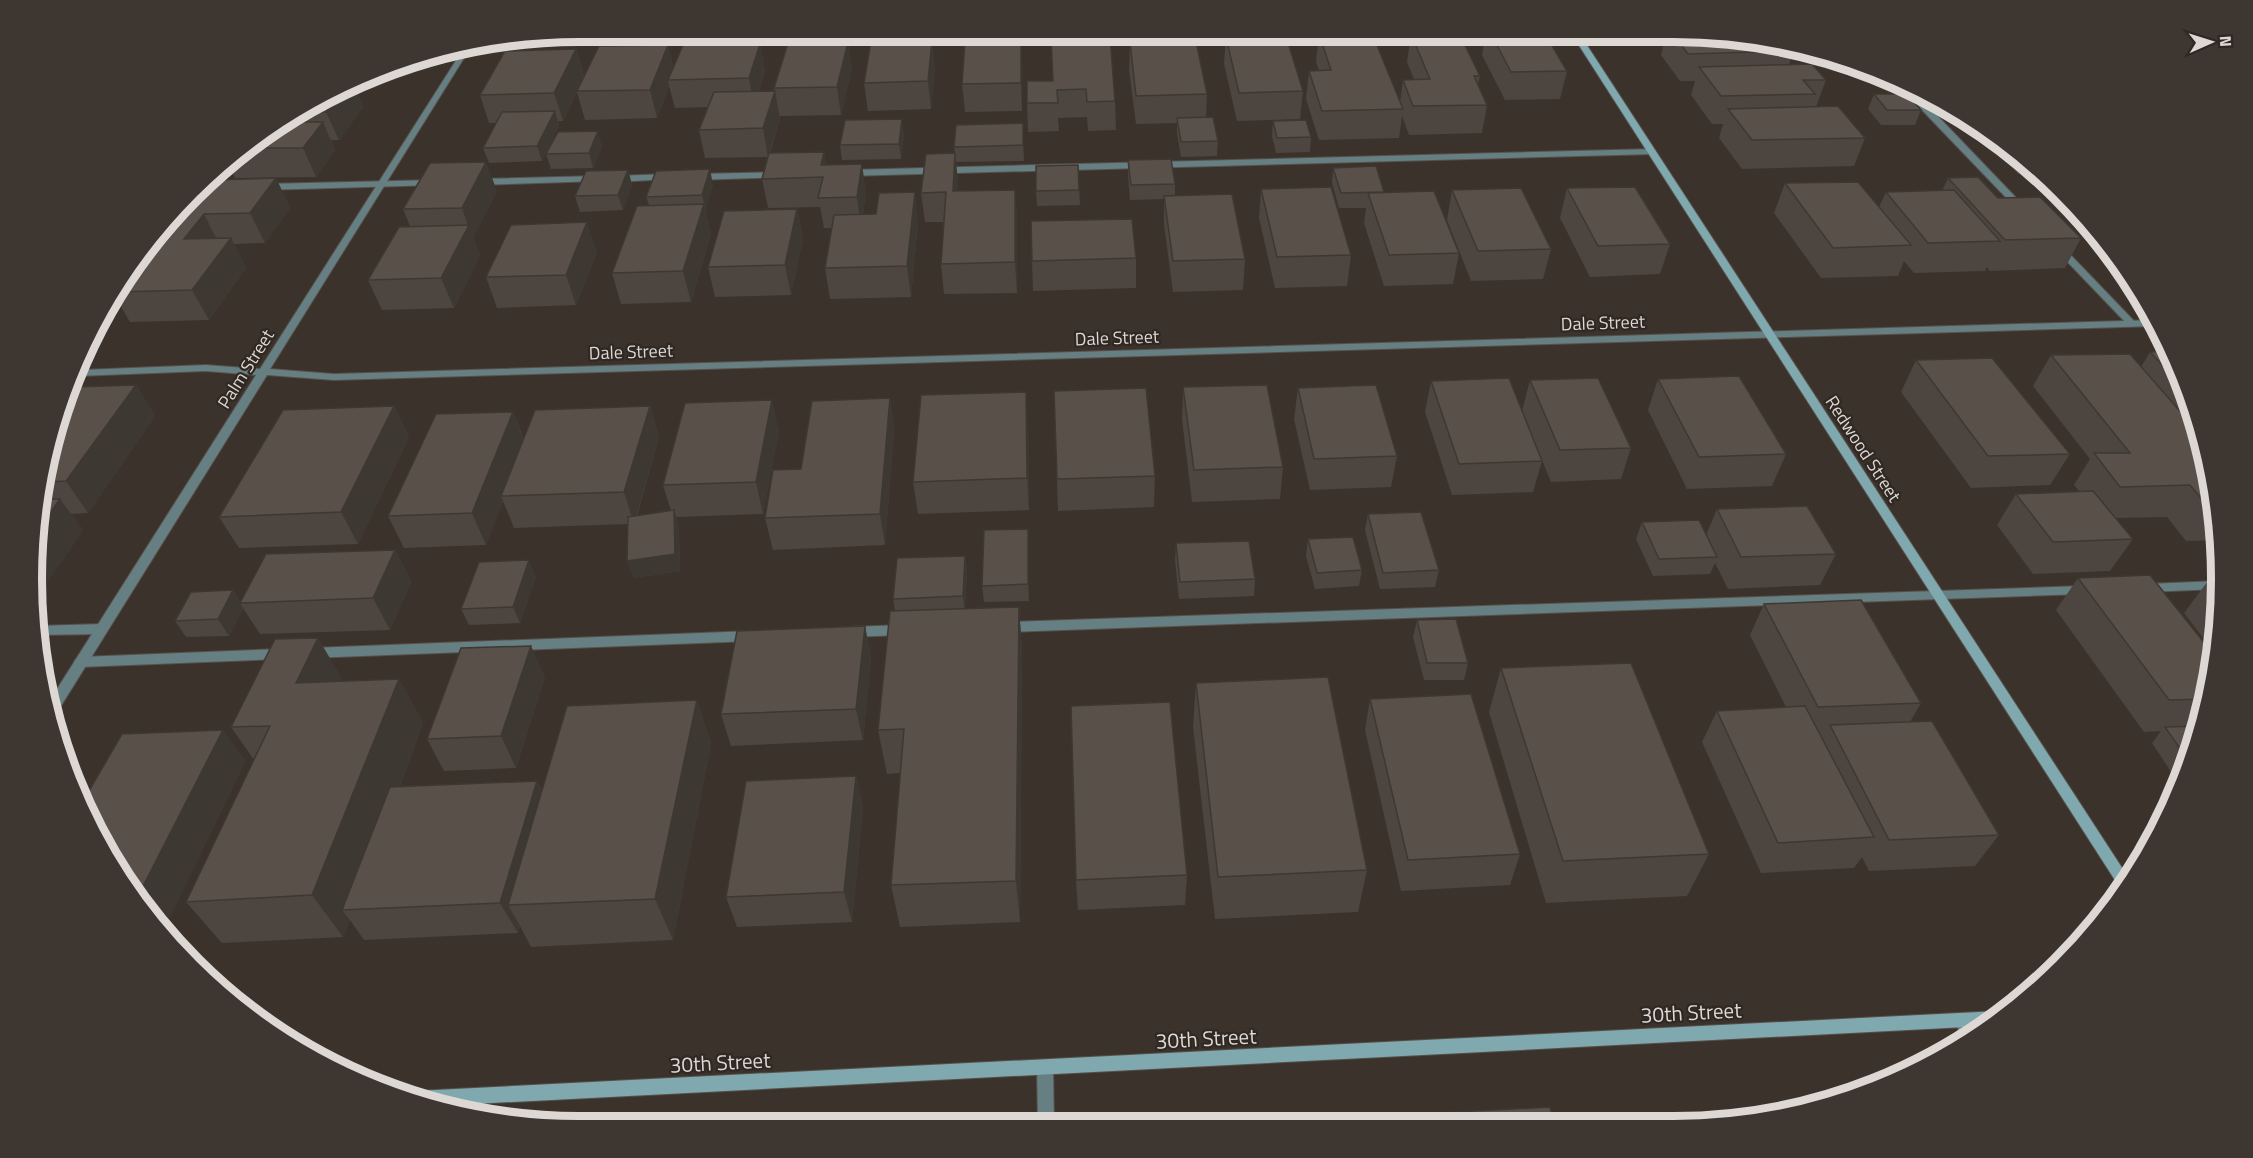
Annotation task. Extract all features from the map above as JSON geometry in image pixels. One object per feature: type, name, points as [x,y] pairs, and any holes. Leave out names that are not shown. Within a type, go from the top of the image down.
[{"type":"street","name":"Redwood Street","points":[[1581,42],[2120,877]]},
{"type":"street","name":"Palm Street","points":[[56,701],[463,55]]},
{"type":"street","points":[[1917,100],[2024,212]]},
{"type":"street","points":[[833,174],[1652,152]]},
{"type":"street","points":[[691,177],[786,175]]},
{"type":"street","points":[[465,182],[679,177]]},
{"type":"street","points":[[252,187],[441,183]]},
{"type":"street","points":[[2049,237],[2132,324]]},
{"type":"street","name":"Dale Street","points":[[83,373],[206,368],[334,377],[2146,323]]},
{"type":"street","points":[[2138,588],[2211,585]]},
{"type":"street","points":[[988,627],[2091,590]]},
{"type":"street","points":[[45,630],[102,628]]},
{"type":"street","points":[[834,633],[917,630]]},
{"type":"street","points":[[80,662],[762,636]]},
{"type":"street","name":"30th Street","points":[[439,1098],[1981,1019]]},
{"type":"street","points":[[1962,1020],[1966,1029]]},
{"type":"street","points":[[1045,1068],[1046,1116]]},
{"type":"building","points":[[848,42],[837,87],[774,88],[788,43]]},
{"type":"building","points":[[871,42],[932,42],[928,81],[864,83]]},
{"type":"building","points":[[965,42],[1021,42],[1021,83],[962,84]]},
{"type":"building","points":[[1051,42],[1110,42],[1115,101],[1087,102],[1086,89],[1057,90],[1058,103],[1027,103],[1027,81],[1053,81]]},
{"type":"building","points":[[1130,42],[1196,42],[1207,94],[1136,96]]},
{"type":"building","points":[[1227,42],[1288,42],[1303,91],[1239,93]]},
{"type":"building","points":[[1322,42],[1376,42],[1403,109],[1322,111],[1309,71],[1331,70]]},
{"type":"building","points":[[1414,42],[1463,42],[1480,76],[1474,76],[1487,105],[1413,106],[1403,80],[1430,79]]},
{"type":"building","points":[[1495,42],[1550,42],[1567,71],[1511,72]]},
{"type":"building","points":[[1679,42],[1709,43],[1776,52],[1688,54]]},
{"type":"building","points":[[760,44],[749,78],[668,80],[683,45]]},
{"type":"building","points":[[668,45],[650,90],[577,91],[599,46]]},
{"type":"building","points":[[576,49],[554,93],[480,95],[505,51]]},
{"type":"building","points":[[1812,64],[1826,80],[1803,80],[1815,94],[1721,96],[1699,67]]},
{"type":"building","points":[[775,91],[763,128],[699,130],[714,92]]},
{"type":"building","points":[[1874,94],[1905,94],[1921,110],[1887,110]]},
{"type":"building","points":[[335,100],[326,112],[314,112]]},
{"type":"building","points":[[1838,106],[1865,138],[1752,140],[1728,109]]},
{"type":"building","points":[[555,111],[537,146],[483,148],[502,112]]},
{"type":"building","points":[[1213,117],[1218,141],[1181,142],[1177,118]]},
{"type":"building","points":[[902,119],[899,144],[840,145],[845,120]]},
{"type":"building","points":[[1306,120],[1311,137],[1277,138],[1273,121]]},
{"type":"building","points":[[298,122],[323,122],[303,148],[259,148]]},
{"type":"building","points":[[1023,123],[1023,145],[954,147],[956,125]]},
{"type":"building","points":[[598,131],[589,153],[546,154],[558,132]]},
{"type":"building","points":[[824,152],[821,165],[862,164],[857,197],[818,198],[823,177],[762,179],[769,153]]},
{"type":"building","points":[[955,153],[953,191],[1015,190],[1015,262],[941,264],[946,192],[921,193],[926,154]]},
{"type":"building","points":[[1171,159],[1175,184],[1131,185],[1128,160]]},
{"type":"building","points":[[486,162],[462,208],[403,209],[430,163]]},
{"type":"building","points":[[1078,165],[1079,190],[1036,191],[1036,166]]},
{"type":"building","points":[[1376,166],[1384,192],[1341,193],[1333,168]]},
{"type":"building","points":[[710,169],[702,195],[646,197],[656,171]]},
{"type":"building","points":[[628,170],[618,195],[575,196],[586,171]]},
{"type":"building","points":[[1978,177],[1998,198],[2040,197],[2081,238],[2005,240],[1948,178]]},
{"type":"building","points":[[276,178],[250,213],[204,214],[184,239],[231,238],[192,290],[126,292],[175,225],[220,180]]},
{"type":"building","points":[[1858,182],[1911,245],[1833,248],[1785,183]]},
{"type":"building","points":[[1331,187],[1351,255],[1277,257],[1261,189]]},
{"type":"building","points":[[1635,187],[1670,244],[1598,246],[1567,188]]},
{"type":"building","points":[[1521,188],[1551,249],[1478,251],[1452,190]]},
{"type":"building","points":[[1954,190],[2000,241],[1928,243],[1886,192]]},
{"type":"building","points":[[1434,191],[1459,253],[1389,255],[1368,193]]},
{"type":"building","points":[[915,192],[907,266],[825,268],[834,215],[876,214],[879,193]]},
{"type":"building","points":[[1232,194],[1245,259],[1173,261],[1164,196]]},
{"type":"building","points":[[704,204],[683,271],[612,273],[637,206]]},
{"type":"building","points":[[797,209],[785,265],[708,267],[724,211]]},
{"type":"building","points":[[1132,219],[1136,258],[1032,261],[1031,221]]},
{"type":"building","points":[[587,222],[566,275],[486,277],[511,225]]},
{"type":"building","points":[[469,225],[441,278],[368,280],[399,227]]},
{"type":"building","points":[[2161,351],[2170,373],[2150,352]]},
{"type":"building","points":[[2130,354],[2187,419],[2201,474],[2205,503],[2190,485],[2120,487],[2094,453],[2130,453],[2051,355]]},
{"type":"building","points":[[1992,358],[2070,454],[1988,456],[1916,360]]},
{"type":"building","points":[[1739,376],[1786,454],[1699,457],[1658,379]]},
{"type":"building","points":[[1509,378],[1542,461],[1459,464],[1431,381]]},
{"type":"building","points":[[1598,378],[1631,448],[1560,450],[1530,380]]},
{"type":"building","points":[[136,385],[66,481],[51,482],[60,440],[78,387]]},
{"type":"building","points":[[1267,385],[1283,467],[1194,470],[1183,387]]},
{"type":"building","points":[[1376,385],[1397,456],[1314,459],[1298,388]]},
{"type":"building","points":[[1146,388],[1155,476],[1057,479],[1054,391]]},
{"type":"building","points":[[1026,392],[1027,478],[913,482],[921,395]]},
{"type":"building","points":[[890,398],[880,514],[765,518],[773,470],[801,469],[812,401]]},
{"type":"building","points":[[772,400],[756,482],[663,485],[685,403]]},
{"type":"building","points":[[394,406],[341,512],[219,517],[283,410]]},
{"type":"building","points":[[650,406],[624,492],[501,496],[535,410]]},
{"type":"building","points":[[513,412],[472,513],[388,516],[436,414]]},
{"type":"building","points":[[2093,491],[2133,539],[2053,542],[2016,494]]},
{"type":"building","points":[[48,499],[60,499],[46,519]]},
{"type":"building","points":[[1807,506],[1836,554],[1741,557],[1717,509]]},
{"type":"building","points":[[674,510],[675,554],[627,561],[628,517]]},
{"type":"building","points":[[1421,512],[1439,570],[1383,573],[1368,514]]},
{"type":"building","points":[[1699,520],[1717,557],[1659,559],[1642,522]]},
{"type":"building","points":[[1028,529],[1028,584],[982,586],[984,530]]},
{"type":"building","points":[[1353,537],[1362,570],[1317,573],[1308,539]]},
{"type":"building","points":[[1249,541],[1255,579],[1180,582],[1176,543]]},
{"type":"building","points":[[395,550],[373,598],[240,603],[266,554]]},
{"type":"building","points":[[965,556],[963,596],[893,599],[897,558]]},
{"type":"building","points":[[529,560],[513,607],[461,609],[479,562]]},
{"type":"building","points":[[2150,575],[2206,646],[2197,699],[2169,700],[2078,578]]},
{"type":"building","points":[[233,590],[218,619],[175,621],[191,592]]},
{"type":"building","points":[[1861,600],[1921,703],[1818,707],[1764,604]]},
{"type":"building","points":[[1019,607],[1016,881],[891,885],[904,729],[878,730],[890,611]]},
{"type":"building","points":[[1456,619],[1468,663],[1427,663],[1417,620]]},
{"type":"building","points":[[865,626],[856,709],[721,714],[737,631]]},
{"type":"building","points":[[318,638],[296,683],[399,679],[312,895],[186,902],[270,726],[231,727],[275,639]]},
{"type":"building","points":[[531,646],[501,736],[427,739],[461,648]]},
{"type":"building","points":[[1631,663],[1709,854],[1563,861],[1501,668]]},
{"type":"building","points":[[1328,677],[1367,870],[1218,877],[1196,683]]},
{"type":"building","points":[[1471,694],[1520,854],[1408,860],[1370,699]]},
{"type":"building","points":[[697,700],[655,899],[508,905],[567,706]]},
{"type":"building","points":[[1170,702],[1187,875],[1076,880],[1071,706]]},
{"type":"building","points":[[1805,706],[1874,837],[1778,843],[1717,711]]},
{"type":"building","points":[[1932,721],[1999,835],[1889,840],[1830,725]]},
{"type":"building","points":[[2191,726],[2183,753],[2165,727]]},
{"type":"building","points":[[223,730],[141,889],[114,848],[87,794],[122,734]]},
{"type":"building","points":[[856,776],[844,892],[726,897],[746,781]]},
{"type":"building","points":[[537,781],[500,903],[342,910],[390,787]]},
{"type":"building","points":[[1550,1107],[1552,1116],[1380,1116]]}]
